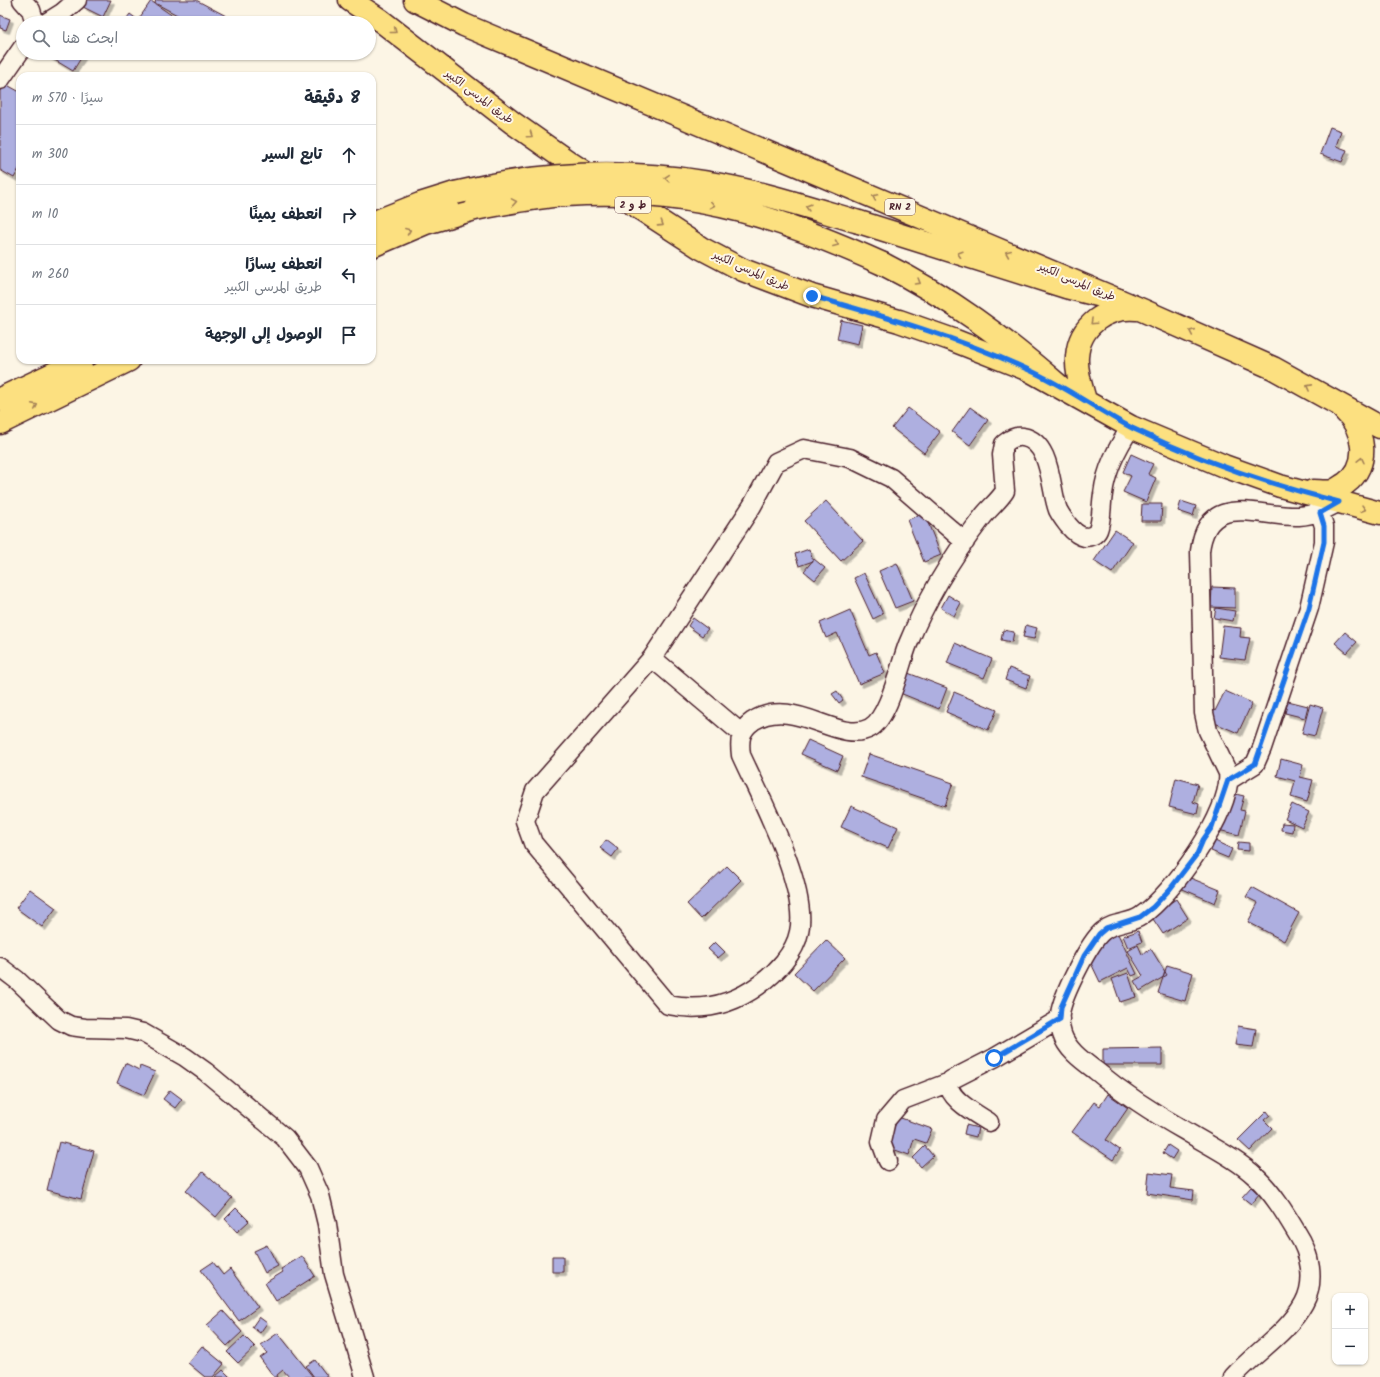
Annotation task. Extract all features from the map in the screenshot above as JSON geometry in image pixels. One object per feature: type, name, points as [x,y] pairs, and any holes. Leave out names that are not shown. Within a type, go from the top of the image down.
[{"type":"main road","name":"طريق المرسى الكبير","points":[[350,0],[374,16]]},
{"type":"main road","name":"طريق المرسى الكبير","points":[[414,0],[464,25],[1142,310],[1273,368],[1380,427]]},
{"type":"main road","name":"طريق المرسى الكبير","points":[[376,17],[513,123],[583,172],[701,248],[743,270],[775,283],[953,340],[1029,370],[1131,427],[1217,463],[1296,490],[1380,513]]},
{"type":"main road","points":[[376,221],[420,204],[455,193],[522,179],[560,176],[663,178],[703,182],[742,189],[859,222],[1066,287],[1118,300]]},
{"type":"main road","points":[[376,244],[426,223],[475,208],[529,199],[586,194],[612,194],[685,200],[758,215],[798,229],[883,264],[912,278],[984,324],[1058,385]]},
{"type":"main road","points":[[1085,400],[1078,374],[1077,356],[1084,334],[1090,325],[1100,316],[1127,308],[1142,310]]},
{"type":"main road","points":[[0,399],[74,364]]},
{"type":"main road","points":[[0,423],[120,364]]},
{"type":"main road","points":[[1296,490],[1332,491],[1349,481],[1356,474],[1360,464],[1363,442],[1360,433],[1350,415],[1332,400]]},
{"type":"street","points":[[22,0],[32,10],[33,16]]},
{"type":"street","points":[[57,16],[77,0]]},
{"type":"street","points":[[0,80],[16,56]]},
{"type":"street","points":[[965,542],[890,478],[850,458],[804,449],[776,462],[752,506],[652,658],[535,790],[525,821],[533,843],[668,1005],[686,1009],[710,1007],[745,996],[768,979],[785,959],[795,944],[799,932],[800,920],[797,893],[783,849],[741,755],[739,741],[741,733],[747,725],[760,716],[771,714],[789,714],[842,730],[859,731],[870,728],[886,709],[908,645],[927,602],[982,517],[1005,491],[1002,449],[1008,440],[1016,437],[1030,440],[1044,456],[1058,510],[1073,531],[1081,536],[1087,537],[1094,535],[1098,530],[1103,493],[1112,461],[1118,446],[1131,427]]},
{"type":"street","points":[[1233,1377],[1247,1360],[1291,1324],[1305,1302],[1310,1284],[1310,1267],[1306,1247],[1281,1206],[1255,1176],[1235,1161],[1155,1114],[1104,1078],[1081,1059],[1062,1036],[1060,1019],[1061,1007],[1084,956],[1099,934],[1106,928],[1134,920],[1153,907],[1170,889],[1197,854],[1203,840],[1212,827],[1228,780],[1224,762],[1208,731],[1204,713],[1202,657],[1202,538],[1206,528],[1216,517],[1233,511],[1246,510],[1289,516],[1320,513],[1339,502]]},
{"type":"street","points":[[1228,780],[1255,764],[1262,748],[1309,608],[1324,542],[1324,526],[1320,513]]},
{"type":"street","points":[[652,658],[741,733]]},
{"type":"street","points":[[0,967],[17,980],[59,1020],[71,1026],[85,1028],[126,1028],[143,1033],[185,1057],[206,1072],[285,1138],[308,1168],[320,1195],[327,1224],[334,1274],[365,1377]]},
{"type":"street","points":[[888,1161],[881,1142],[886,1120],[903,1100],[950,1082],[954,1078],[994,1058],[1060,1019]]},
{"type":"street","points":[[950,1082],[952,1092],[962,1105],[989,1122]]},
{"type":"building","points":[[87,0],[111,0],[103,16],[83,7]]},
{"type":"building","points":[[156,0],[196,0],[226,16],[179,16],[155,3]]},
{"type":"building","points":[[151,1],[173,16],[141,16]]},
{"type":"building","points":[[0,15],[10,19],[6,30],[0,28]]},
{"type":"building","points":[[55,60],[80,60],[73,71]]},
{"type":"building","points":[[0,81],[16,90],[16,174],[14,178],[0,170]]},
{"type":"building","points":[[1330,127],[1341,131],[1336,146],[1347,150],[1342,162],[1320,154]]},
{"type":"building","points":[[841,320],[862,325],[858,344],[837,339]]},
{"type":"building","points":[[970,407],[988,420],[970,445],[952,432]]},
{"type":"building","points":[[908,408],[940,432],[924,453],[892,428]]},
{"type":"building","points":[[1131,454],[1153,464],[1148,474],[1156,478],[1146,502],[1123,492],[1131,476],[1123,472]]},
{"type":"building","points":[[826,501],[863,541],[841,561],[804,521]]},
{"type":"building","points":[[1181,501],[1196,506],[1193,516],[1178,511]]},
{"type":"building","points":[[1142,504],[1162,504],[1161,521],[1141,521]]},
{"type":"building","points":[[924,513],[941,555],[924,562],[907,520]]},
{"type":"building","points":[[1115,530],[1133,542],[1112,573],[1094,561]]},
{"type":"building","points":[[809,549],[813,561],[799,566],[795,554]]},
{"type":"building","points":[[814,559],[825,568],[815,580],[804,571]]},
{"type":"building","points":[[897,563],[913,601],[895,608],[879,571]]},
{"type":"building","points":[[864,573],[883,614],[873,619],[854,578]]},
{"type":"building","points":[[1212,587],[1235,588],[1235,608],[1211,607]]},
{"type":"building","points":[[948,595],[961,603],[954,616],[941,608]]},
{"type":"building","points":[[1216,608],[1235,611],[1233,621],[1214,618]]},
{"type":"building","points":[[850,610],[869,655],[876,652],[885,673],[859,684],[837,633],[826,638],[820,623]]},
{"type":"building","points":[[693,618],[708,629],[702,636],[688,626]]},
{"type":"building","points":[[1026,625],[1037,628],[1034,639],[1023,637]]},
{"type":"building","points":[[1223,626],[1241,628],[1240,637],[1250,638],[1245,660],[1219,657]]},
{"type":"building","points":[[1003,630],[1014,632],[1012,642],[1001,640]]},
{"type":"building","points":[[1345,632],[1357,642],[1347,653],[1335,643]]},
{"type":"building","points":[[955,643],[992,659],[984,678],[947,663]]},
{"type":"building","points":[[1009,668],[1030,676],[1026,688],[1005,680]]},
{"type":"building","points":[[908,673],[947,688],[939,709],[900,693]]},
{"type":"building","points":[[837,691],[843,700],[839,703],[832,694]]},
{"type":"building","points":[[1225,691],[1252,703],[1238,733],[1208,720],[1213,710],[1215,711]]},
{"type":"building","points":[[954,692],[997,710],[988,730],[946,712]]},
{"type":"building","points":[[1288,701],[1308,706],[1305,718],[1285,713]]},
{"type":"building","points":[[1310,704],[1323,708],[1315,736],[1302,733]]},
{"type":"building","points":[[808,740],[843,756],[837,770],[801,754]]},
{"type":"building","points":[[869,754],[953,783],[945,806],[861,777]]},
{"type":"building","points":[[1281,759],[1303,765],[1300,777],[1313,780],[1307,802],[1291,797],[1295,781],[1277,776]]},
{"type":"building","points":[[1176,778],[1198,784],[1193,802],[1199,804],[1197,814],[1169,807]]},
{"type":"building","points":[[1227,792],[1244,796],[1240,810],[1245,811],[1239,835],[1218,830]]},
{"type":"building","points":[[1292,804],[1309,812],[1302,827],[1285,819]]},
{"type":"building","points":[[851,806],[898,827],[888,848],[841,827]]},
{"type":"building","points":[[1282,823],[1293,824],[1292,832],[1281,830]]},
{"type":"building","points":[[606,840],[618,849],[612,857],[600,848]]},
{"type":"building","points":[[1215,841],[1232,849],[1228,858],[1211,851]]},
{"type":"building","points":[[1238,842],[1249,843],[1249,851],[1237,850]]},
{"type":"building","points":[[727,866],[741,880],[701,919],[687,904]]},
{"type":"building","points":[[1183,875],[1220,890],[1215,903],[1178,887]]},
{"type":"building","points":[[1252,887],[1299,913],[1284,941],[1248,922],[1258,903],[1246,897]]},
{"type":"building","points":[[30,889],[56,908],[42,927],[16,908]]},
{"type":"building","points":[[1176,899],[1188,918],[1163,934],[1151,916]]},
{"type":"building","points":[[1138,931],[1142,942],[1128,948],[1123,936]]},
{"type":"building","points":[[1118,934],[1137,974],[1132,976],[1128,968],[1100,982],[1089,959],[1096,955],[1092,946]]},
{"type":"building","points":[[826,940],[845,958],[813,991],[794,973]]},
{"type":"building","points":[[715,942],[725,952],[718,958],[708,949]]},
{"type":"building","points":[[1138,945],[1142,954],[1151,949],[1167,975],[1140,991],[1134,981],[1143,976],[1128,951]]},
{"type":"building","points":[[1167,965],[1193,973],[1185,1001],[1158,993]]},
{"type":"building","points":[[1128,973],[1136,997],[1120,1002],[1112,979]]},
{"type":"building","points":[[1238,1026],[1256,1029],[1253,1047],[1235,1045]]},
{"type":"building","points":[[1162,1048],[1162,1065],[1103,1065],[1103,1049]]},
{"type":"building","points":[[125,1063],[139,1070],[140,1066],[155,1072],[144,1095],[117,1083]]},
{"type":"building","points":[[170,1090],[182,1099],[175,1108],[163,1099]]},
{"type":"building","points":[[1108,1094],[1128,1108],[1106,1140],[1120,1150],[1113,1160],[1072,1132],[1094,1102],[1100,1106]]},
{"type":"building","points":[[1267,1111],[1270,1115],[1264,1120],[1272,1128],[1250,1151],[1238,1140]]},
{"type":"building","points":[[898,1117],[932,1129],[926,1143],[914,1139],[909,1155],[887,1147]]},
{"type":"building","points":[[966,1125],[978,1128],[976,1137],[964,1134]]},
{"type":"building","points":[[59,1142],[94,1151],[81,1199],[47,1190]]},
{"type":"building","points":[[1168,1145],[1177,1151],[1172,1159],[1163,1153]]},
{"type":"building","points":[[925,1146],[933,1156],[921,1167],[913,1158]]},
{"type":"building","points":[[203,1172],[232,1198],[216,1217],[186,1191]]},
{"type":"building","points":[[1149,1172],[1172,1175],[1170,1188],[1194,1191],[1193,1200],[1147,1193]]},
{"type":"building","points":[[1251,1187],[1259,1194],[1251,1204],[1242,1197]]},
{"type":"building","points":[[236,1208],[249,1221],[237,1232],[225,1219]]},
{"type":"building","points":[[267,1245],[278,1266],[265,1273],[254,1251]]},
{"type":"building","points":[[302,1256],[315,1276],[276,1301],[265,1283],[283,1272],[281,1269]]},
{"type":"building","points":[[552,1256],[563,1256],[563,1272],[552,1272]]},
{"type":"building","points":[[213,1262],[223,1275],[230,1269],[258,1307],[239,1321],[201,1270]]},
{"type":"building","points":[[223,1311],[242,1332],[227,1346],[207,1325]]},
{"type":"building","points":[[259,1317],[267,1323],[260,1333],[252,1327]]},
{"type":"building","points":[[278,1333],[313,1377],[289,1377],[283,1370],[277,1375],[278,1377],[274,1377],[260,1358],[267,1353],[261,1345]]},
{"type":"building","points":[[244,1336],[255,1347],[238,1363],[227,1352]]},
{"type":"building","points":[[202,1346],[224,1364],[213,1377],[205,1377],[188,1363]]},
{"type":"building","points":[[315,1360],[328,1377],[314,1377],[306,1366]]},
{"type":"building","points":[[223,1370],[230,1377],[215,1377]]},
{"type":"route","points":[[812,296],[899,321],[953,340],[1029,370],[1131,427],[1169,444],[1280,486],[1339,502],[1320,513],[1324,526],[1324,542],[1309,608],[1262,748],[1255,764],[1228,780],[1226,792],[1212,827],[1203,840],[1197,854],[1170,889],[1153,907],[1140,917],[1129,922],[1106,928],[1099,934],[1084,956],[1061,1007],[1060,1019],[994,1058]]}]
